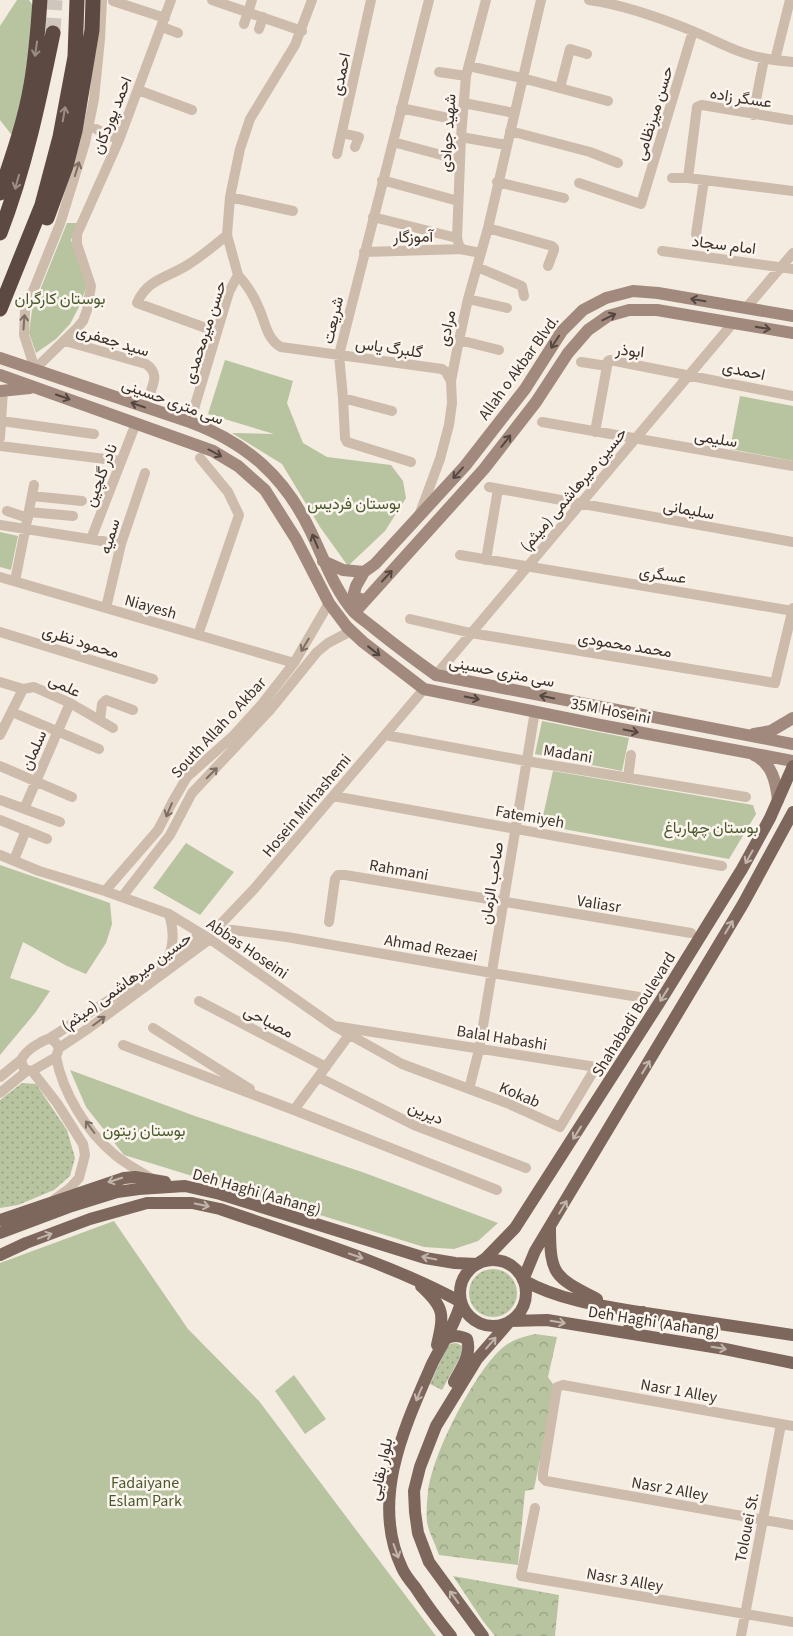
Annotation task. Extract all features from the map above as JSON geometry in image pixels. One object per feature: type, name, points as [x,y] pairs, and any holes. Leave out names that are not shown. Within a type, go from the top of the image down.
[{"type":"highway","points":[[0,193],[20,131],[31,86],[38,42],[40,0]]},
{"type":"highway","points":[[3,304],[42,205],[60,137],[75,58],[77,0]]},
{"type":"highway","points":[[3,304],[45,224],[66,166],[75,130],[92,30],[93,0]]},
{"type":"highway","points":[[0,233],[11,203],[38,108],[53,33]]},
{"type":"main road","name":"Allah o Akbar Blvd.","points":[[364,572],[375,564],[465,466],[525,389],[565,327],[583,310],[606,298],[633,292],[658,293],[793,316]]},
{"type":"main road","points":[[733,323],[746,308]]},
{"type":"main road","name":"Allah o Akbar Blvd.","points":[[355,612],[484,469],[536,402],[568,353],[588,330],[608,316],[629,310],[657,310],[793,333]]},
{"type":"main road","name":"سی متری حسینی","points":[[0,358],[210,429],[238,444],[264,465],[281,483],[300,509],[323,561],[355,612],[436,675],[732,733]]},
{"type":"main road","name":"سی متری حسینی","points":[[0,376],[213,450],[238,466],[265,490],[296,539],[329,603],[351,631],[424,689]]},
{"type":"main road","points":[[2,391],[37,388]]},
{"type":"main road","points":[[323,561],[344,570],[364,572],[354,593],[357,598],[365,600]]},
{"type":"main road","points":[[424,689],[436,675]]},
{"type":"main road","name":"35M Hoseini","points":[[424,689],[793,761]]},
{"type":"main road","points":[[732,733],[757,734],[771,731],[793,718]]},
{"type":"main road","points":[[732,733],[793,744]]},
{"type":"main road","points":[[727,749],[752,754],[760,758],[775,779],[778,800]]},
{"type":"main road","name":"Shahabadi Boulevard","points":[[477,1264],[486,1258],[516,1228],[559,1161],[732,886],[770,818],[793,766]]},
{"type":"main road","points":[[523,1280],[535,1251],[743,904],[793,812]]},
{"type":"main road","points":[[0,1220],[124,1178],[135,1177],[180,1186]]},
{"type":"main road","name":"Deh Haghi (Aahang)","points":[[0,1233],[72,1206],[117,1192],[139,1188],[180,1186],[220,1194],[425,1258],[455,1263],[477,1264]]},
{"type":"main road","name":"Deh Haghi (Aahang)","points":[[0,1255],[26,1242],[90,1219],[147,1203],[192,1202],[220,1209],[393,1270],[435,1288],[461,1302]]},
{"type":"main road","points":[[550,1228],[551,1262],[555,1271],[562,1279],[612,1307]]},
{"type":"main road","points":[[436,1426],[477,1359],[510,1321],[517,1316],[525,1299],[526,1289],[523,1280],[512,1266],[504,1262],[486,1261],[477,1264],[470,1269],[461,1285],[461,1302],[465,1311],[472,1319],[490,1326],[510,1321]]},
{"type":"main road","points":[[393,1270],[420,1285],[438,1303],[442,1313],[433,1363]]},
{"type":"main road","name":"Deh Haghi (Aahang)","points":[[523,1280],[539,1289],[556,1295],[612,1307],[793,1335]]},
{"type":"main road","name":"بلوار بقایی","points":[[451,1636],[402,1569],[391,1539],[388,1511],[391,1481],[398,1450],[407,1424],[433,1363],[455,1321],[461,1302]]},
{"type":"main road","points":[[636,1334],[630,1328],[629,1321],[634,1314],[643,1312]]},
{"type":"main road","name":"Deh Haghi (Aahang)","points":[[510,1321],[547,1320],[726,1349],[793,1363]]},
{"type":"main road","points":[[445,1339],[460,1335],[467,1339],[469,1346],[468,1354],[446,1400],[420,1466],[414,1491],[415,1512],[418,1533],[429,1562],[483,1636]]},
{"type":"street","points":[[64,341],[35,369],[24,335],[25,311],[60,224],[85,143],[94,99],[102,0]]},
{"type":"street","name":"احمد پوردکان","points":[[64,341],[83,321],[91,286],[76,240],[77,234],[119,140],[171,0]]},
{"type":"street","points":[[212,0],[302,31]]},
{"type":"street","points":[[244,24],[252,0]]},
{"type":"street","name":"حسن میرمحمدی","points":[[190,422],[229,292],[238,275],[227,235],[230,197],[240,149],[250,119],[302,31],[312,0]]},
{"type":"street","name":"احمدی","points":[[337,154],[371,0]]},
{"type":"street","name":"شریعت","points":[[411,462],[347,442],[345,438],[344,398],[339,355],[429,0]]},
{"type":"street","name":"شهید جوادی","points":[[463,250],[458,246],[457,238],[462,121],[468,71],[486,0]]},
{"type":"street","name":"مرادی","points":[[418,516],[440,459],[449,425],[452,403],[451,382],[459,340],[468,299],[488,228],[540,0]]},
{"type":"street","points":[[589,0],[603,1],[693,31],[744,53],[764,59],[793,62]]},
{"type":"street","points":[[775,60],[790,0]]},
{"type":"street","points":[[113,1],[163,22],[178,33]]},
{"type":"street","points":[[259,29],[263,18]]},
{"type":"street","name":"حسن میرنظامی","points":[[579,183],[642,204],[693,31]]},
{"type":"street","points":[[560,88],[570,49],[588,54]]},
{"type":"street","points":[[753,115],[764,59]]},
{"type":"street","points":[[439,72],[468,71],[522,78],[608,101]]},
{"type":"street","points":[[138,90],[192,110]]},
{"type":"street","points":[[464,103],[514,114]]},
{"type":"street","name":"عسگر زاده","points":[[688,178],[698,107],[702,105],[792,120]]},
{"type":"street","points":[[401,108],[462,121]]},
{"type":"street","points":[[96,129],[119,140]]},
{"type":"street","points":[[510,130],[590,152],[618,163]]},
{"type":"street","points":[[342,133],[359,137],[355,147]]},
{"type":"street","points":[[461,137],[506,145]]},
{"type":"street","points":[[393,142],[460,160]]},
{"type":"street","points":[[672,178],[688,178],[793,191]]},
{"type":"street","points":[[382,180],[458,201]]},
{"type":"street","points":[[696,234],[704,180]]},
{"type":"street","points":[[498,182],[564,198]]},
{"type":"street","points":[[230,197],[293,211]]},
{"type":"street","points":[[373,217],[457,238]]},
{"type":"street","points":[[488,228],[554,248],[548,266]]},
{"type":"street","points":[[217,332],[137,303],[151,283],[159,278],[174,274],[227,235]]},
{"type":"street","points":[[463,250],[481,253]]},
{"type":"street","name":"آموزگار","points":[[364,252],[463,250]]},
{"type":"street","name":"امام سجاد","points":[[662,251],[793,269]]},
{"type":"street","points":[[746,308],[793,253]]},
{"type":"street","points":[[477,267],[522,286],[524,296]]},
{"type":"street","name":"گلبرگ یاس","points":[[238,275],[249,288],[270,336],[276,344],[288,348],[442,369],[446,372],[451,382]]},
{"type":"street","points":[[468,299],[507,308]]},
{"type":"street","name":"حسین میرهاشمی (میثم)","points":[[436,675],[733,323]]},
{"type":"street","points":[[459,340],[499,350]]},
{"type":"street","name":"سید جعفری","points":[[64,341],[146,364],[153,369],[155,376],[149,397]]},
{"type":"street","name":"ابوذر","points":[[595,432],[607,366],[610,360],[690,374]]},
{"type":"street","points":[[581,362],[607,366]]},
{"type":"street","name":"احمدی","points":[[690,374],[793,396]]},
{"type":"street","points":[[0,438],[2,391]]},
{"type":"street","points":[[344,398],[392,411]]},
{"type":"street","points":[[2,421],[94,434]]},
{"type":"street","name":"سلیمی","points":[[542,422],[634,440],[793,466]]},
{"type":"street","name":"نادر گلچین","points":[[91,538],[136,423]]},
{"type":"street","points":[[0,446],[121,461]]},
{"type":"street","points":[[198,635],[239,515],[228,492],[200,458]]},
{"type":"street","name":"سمیه","points":[[106,608],[121,544],[146,473]]},
{"type":"street","points":[[15,581],[34,485]]},
{"type":"street","name":"سلیمانی","points":[[486,560],[494,488],[793,542]]},
{"type":"street","points":[[32,496],[82,501]]},
{"type":"street","points":[[7,511],[29,515],[73,516]]},
{"type":"street","points":[[0,525],[121,544]]},
{"type":"street","name":"عسگری","points":[[460,556],[793,610]]},
{"type":"street","name":"Niayesh","points":[[1,580],[15,581],[294,663]]},
{"type":"street","name":"South Allah o Akbar","points":[[105,891],[158,830],[187,777],[239,729],[262,704],[294,663],[329,603]]},
{"type":"street","name":"محمد محمودی","points":[[410,619],[471,633],[775,683],[793,610]]},
{"type":"street","points":[[122,897],[170,835],[192,793],[270,710],[318,652],[328,643],[351,631]]},
{"type":"street","name":"محمود نظری","points":[[0,632],[153,679]]},
{"type":"street","name":"علمی","points":[[0,682],[24,689],[34,687],[70,703],[113,728]]},
{"type":"street","points":[[0,735],[24,689]]},
{"type":"street","name":"Hosein Mirhashemi","points":[[206,936],[218,928],[254,889],[424,689]]},
{"type":"street","points":[[100,720],[102,704],[106,700],[133,710]]},
{"type":"street","name":"سلمان","points":[[24,809],[70,703]]},
{"type":"street","name":"صاحب الزمان","points":[[469,1089],[479,1050],[535,711]]},
{"type":"street","points":[[12,712],[99,749]]},
{"type":"street","name":"Madani","points":[[385,734],[526,761],[746,797]]},
{"type":"street","points":[[628,778],[631,755]]},
{"type":"street","points":[[0,766],[72,797]]},
{"type":"street","name":"Fatemiyeh","points":[[333,796],[722,866]]},
{"type":"street","points":[[0,800],[60,822]]},
{"type":"street","points":[[0,820],[48,839]]},
{"type":"street","points":[[14,860],[26,830]]},
{"type":"street","name":"Abbas Hoseini","points":[[0,855],[39,871],[105,891],[169,914],[206,936],[334,1026],[402,1064],[469,1089]]},
{"type":"street","name":"Rahmani","points":[[329,922],[335,879],[338,875],[503,902]]},
{"type":"street","name":"Valiasr","points":[[503,902],[691,933]]},
{"type":"street","points":[[168,959],[173,947],[173,928],[169,914]]},
{"type":"street","name":"Ahmad Rezaei","points":[[218,928],[286,937],[639,997]]},
{"type":"street","name":"حسین میرهاشمی (میثم)","points":[[0,1077],[21,1060],[24,1054],[206,936]]},
{"type":"street","name":"حسین میرهاشمی (میثم)","points":[[0,1093],[89,1028],[206,936]]},
{"type":"street","name":"مصباحی","points":[[199,1002],[326,1066]]},
{"type":"street","name":"Balal Habashi","points":[[334,1026],[479,1050],[596,1066],[560,1127]]},
{"type":"street","points":[[153,1028],[270,1101]]},
{"type":"street","points":[[294,1110],[349,1034]]},
{"type":"street","points":[[50,1038],[56,1043],[61,1078],[76,1108],[113,1153],[126,1164],[154,1180]]},
{"type":"street","points":[[123,1045],[497,1190]]},
{"type":"street","points":[[21,1060],[24,1069],[30,1071],[58,1104],[83,1144],[85,1155],[80,1178],[52,1202]]},
{"type":"street","name":"دیرین","points":[[318,1077],[414,1125],[526,1168]]},
{"type":"street","name":"Kokab","points":[[469,1089],[560,1127]]},
{"type":"street","name":"Nasr 1 Alley","points":[[543,1478],[557,1387],[562,1384],[793,1426]]},
{"type":"street","name":"Tolouei St.","points":[[741,1636],[781,1424]]},
{"type":"street","name":"Nasr 2 Alley","points":[[543,1478],[546,1481],[793,1524]]},
{"type":"street","name":"Nasr 3 Alley","points":[[535,1508],[521,1576],[793,1622]]},
{"type":"green space","points":[[17,0],[29,0],[34,7],[21,131],[11,134],[0,120],[0,26]]},
{"type":"green space","name":"بوستان کارگران","points":[[67,223],[78,223],[71,240],[87,285],[80,305],[70,324],[56,339],[36,353],[29,333],[32,310]]},
{"type":"green space","name":"بوستان فردیس","points":[[225,360],[293,381],[287,403],[303,443],[327,457],[391,465],[403,481],[406,498],[385,531],[348,566],[320,527],[282,464],[232,433],[274,434],[208,414]]},
{"type":"green space","points":[[740,396],[793,406],[793,461],[730,449]]},
{"type":"green space","points":[[0,532],[18,536],[11,570],[0,567]]},
{"type":"green space","points":[[542,721],[629,738],[622,771],[535,754]]},
{"type":"green space","name":"بوستان چهارباغ","points":[[553,771],[753,805],[756,814],[729,859],[541,825]]},
{"type":"green space","points":[[186,843],[234,872],[200,915],[153,888]]},
{"type":"green space","points":[[0,865],[110,903],[112,924],[106,943],[86,974],[23,942],[10,978],[50,991],[35,1013],[0,1055]]},
{"type":"green space","name":"بوستان زیتون","points":[[70,1070],[195,1116],[365,1173],[498,1223],[478,1241],[454,1249],[424,1247],[124,1155],[86,1107]]},
{"type":"green space","points":[[22,1083],[36,1084],[67,1130],[75,1158],[70,1176],[54,1190],[18,1205],[0,1208],[0,1100]]},
{"type":"green space","name":"Fadaiyane Eslam Park","points":[[114,1221],[188,1329],[259,1401],[436,1636],[0,1636],[0,1263]]},
{"type":"green space","points":[[493,1269],[502,1271],[510,1276],[515,1284],[517,1293],[515,1302],[510,1310],[502,1315],[493,1317],[484,1315],[476,1310],[471,1302],[469,1293],[471,1284],[476,1276],[484,1271]]},
{"type":"green space","points":[[535,1334],[557,1337],[548,1377],[555,1387],[534,1489],[525,1491],[518,1565],[439,1555],[428,1526],[427,1507],[431,1476],[445,1438],[465,1398],[498,1352],[515,1340]]},
{"type":"green space","points":[[456,1343],[463,1346],[463,1352],[442,1390],[430,1384],[446,1349],[450,1344]]},
{"type":"green space","points":[[294,1375],[326,1419],[305,1434],[275,1391]]},
{"type":"green space","points":[[453,1576],[559,1595],[555,1636],[495,1636]]},
{"type":"tunnel","points":[[53,33],[55,0]]}]
